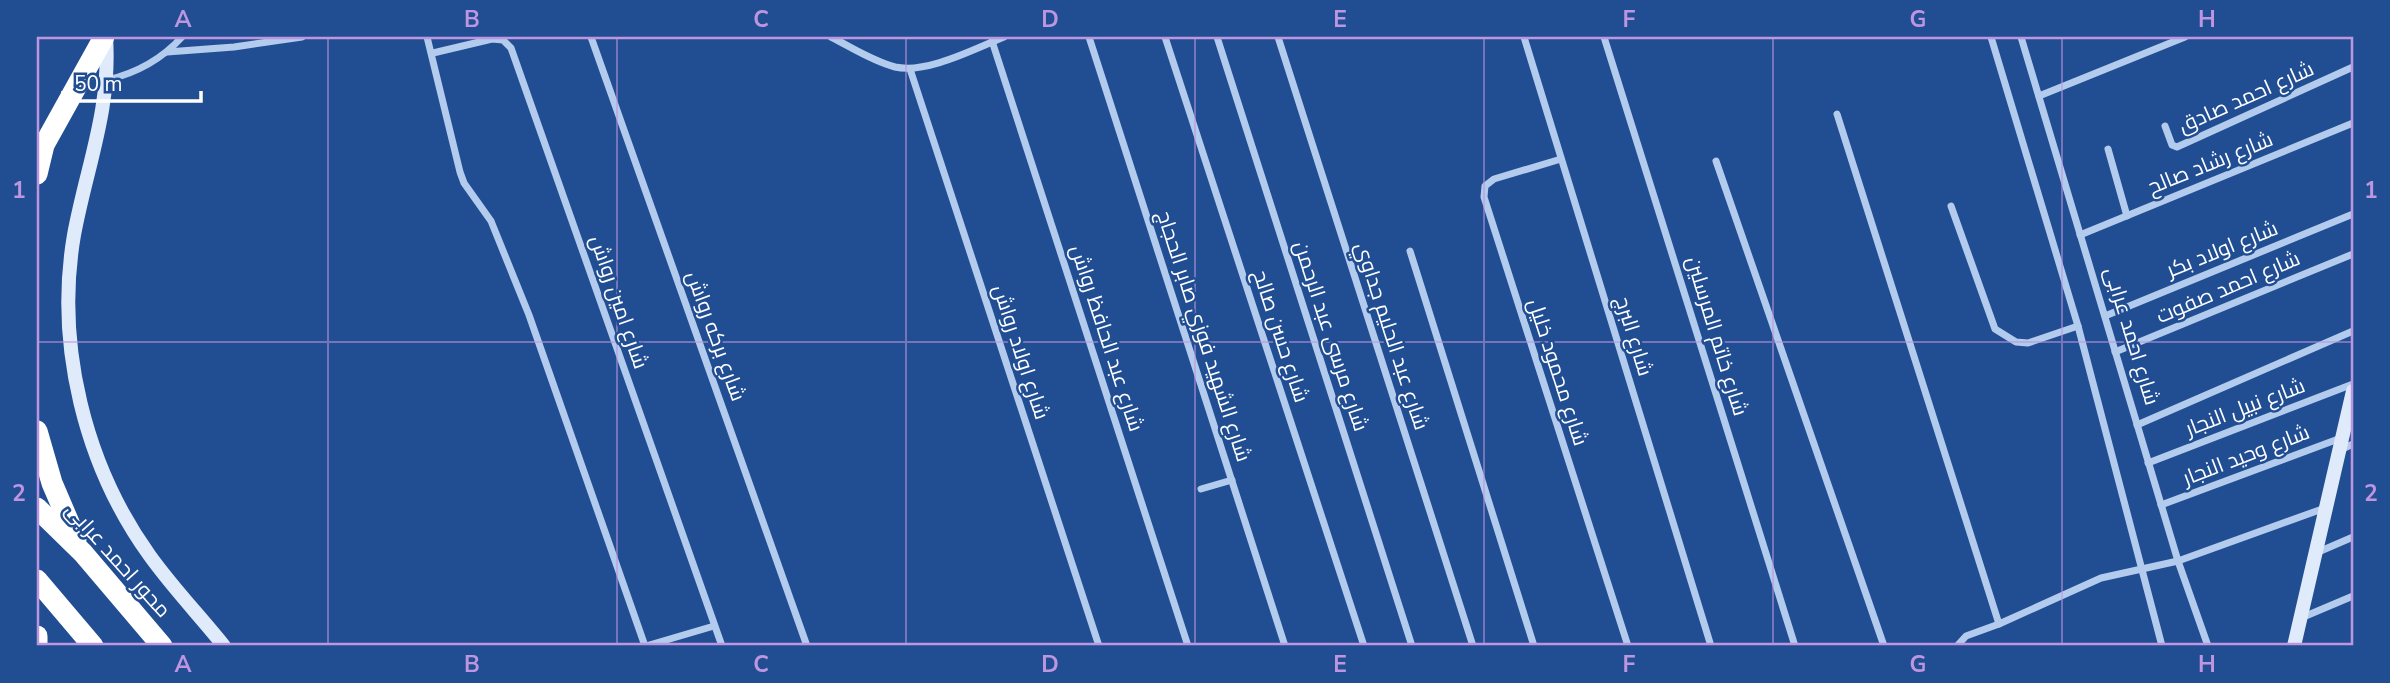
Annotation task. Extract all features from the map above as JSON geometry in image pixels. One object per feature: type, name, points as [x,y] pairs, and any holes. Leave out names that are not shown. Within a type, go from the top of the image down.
[{"type":"highway","points":[[37,174],[44,145],[105,37]]},
{"type":"highway","points":[[37,431],[52,483],[83,553]]},
{"type":"highway","name":"محور احمد عرابى","points":[[37,508],[83,553],[162,646]]},
{"type":"highway","points":[[37,580],[93,646]]},
{"type":"highway","points":[[37,636],[37,646]]},
{"type":"street","points":[[105,37],[107,80],[100,128],[80,206],[70,272],[71,339],[81,405],[102,469],[132,529],[151,557],[225,646]]},
{"type":"street","points":[[107,80],[145,67],[167,52],[182,37]]},
{"type":"street","points":[[167,52],[234,47],[302,37]]},
{"type":"street","points":[[427,37],[460,172],[464,183],[491,221],[530,315],[645,646],[714,626]]},
{"type":"street","name":"شارع بركه رواش","points":[[591,37],[807,646]]},
{"type":"street","points":[[831,37],[882,62],[910,69],[930,65],[1004,37]]},
{"type":"street","name":"شارع الشهيد فوزي صابر الحجاج","points":[[1089,37],[1285,646]]},
{"type":"street","name":"شارع حسن صالح","points":[[1165,37],[1364,646]]},
{"type":"street","name":"شارع مرسى عبد الرحمن","points":[[1217,37],[1412,646]]},
{"type":"street","name":"شارع عبد الحليم جداوي","points":[[1278,37],[1473,646]]},
{"type":"street","name":"شارع البرج","points":[[1524,37],[1711,646]]},
{"type":"street","name":"شارع خاتم المرسلين","points":[[1604,37],[1796,646]]},
{"type":"street","points":[[1991,37],[2078,326],[2162,646]]},
{"type":"street","points":[[2021,39],[2033,37]]},
{"type":"street","points":[[2039,96],[2185,37]]},
{"type":"street","name":"شارع امين رواش","points":[[433,53],[492,39],[503,40],[511,48],[722,646]]},
{"type":"street","name":"شارع احمد عرابى","points":[[2021,39],[2178,561],[2208,646]]},
{"type":"street","name":"شارع عبد الحافظ رواش","points":[[992,41],[1188,646]]},
{"type":"street","name":"شارع احمد صادق","points":[[2165,126],[2172,145],[2178,147],[2353,67]]},
{"type":"street","name":"شارع اولاد رواش","points":[[910,69],[1099,646]]},
{"type":"street","points":[[1836,114],[1999,624]]},
{"type":"street","name":"شارع رشاد صالح","points":[[2080,235],[2353,123]]},
{"type":"street","points":[[2108,149],[2127,216]]},
{"type":"street","name":"شارع محمود خليل","points":[[1561,159],[1494,179],[1485,186],[1484,197],[1628,646]]},
{"type":"street","points":[[1716,161],[1884,646]]},
{"type":"street","points":[[1951,205],[1995,329],[2016,342],[2028,343],[2078,326]]},
{"type":"street","name":"شارع اولاد بكر","points":[[2105,316],[2353,214]]},
{"type":"street","points":[[1410,251],[1534,646]]},
{"type":"street","name":"شارع احمد صفوت","points":[[2115,352],[2353,254]]},
{"type":"street","points":[[2137,425],[2353,331]]},
{"type":"street","name":"شارع نبيل النجار","points":[[2148,463],[2353,384]]},
{"type":"street","points":[[2294,646],[2326,508],[2345,444],[2353,391]]},
{"type":"street","name":"شارع وحيد النجار","points":[[2161,505],[2345,444]]},
{"type":"street","points":[[1201,489],[1231,480]]},
{"type":"street","points":[[1957,646],[1966,636],[2101,578],[2178,561],[2326,508]]},
{"type":"street","points":[[2316,553],[2353,537]]},
{"type":"street","points":[[2300,618],[2353,596]]}]
